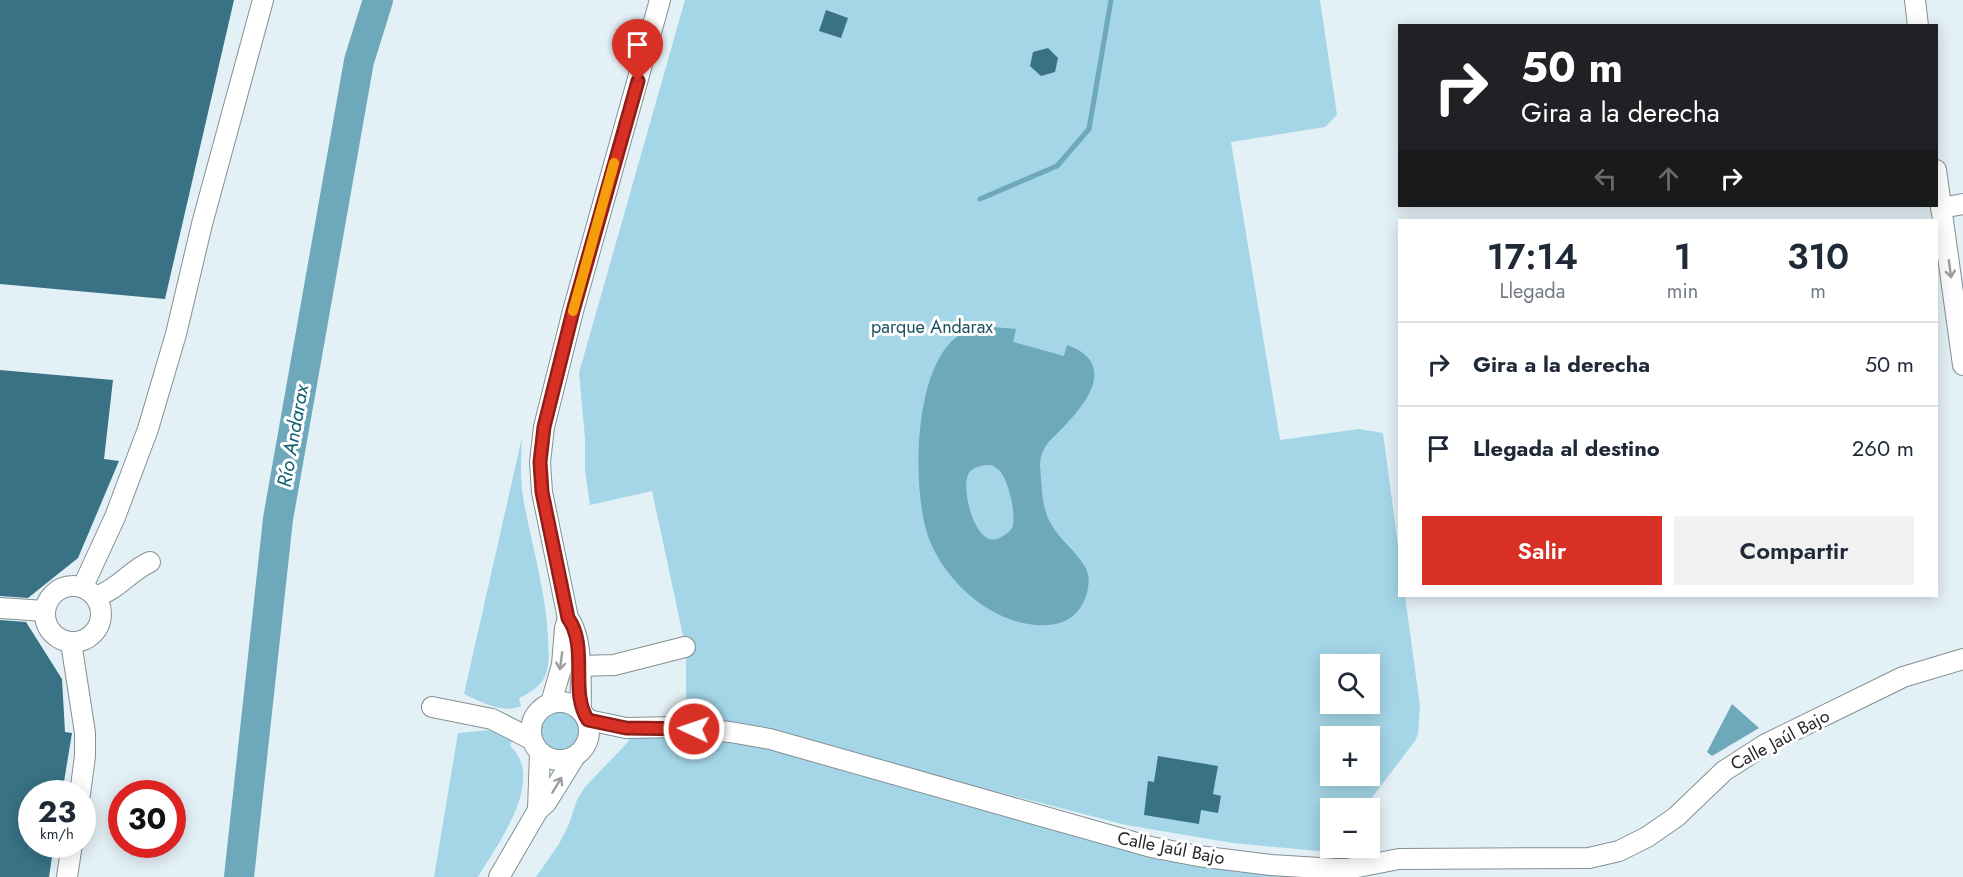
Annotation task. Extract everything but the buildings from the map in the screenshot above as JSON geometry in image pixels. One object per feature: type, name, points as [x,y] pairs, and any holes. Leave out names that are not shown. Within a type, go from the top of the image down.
[{"type":"street","points":[[150,562],[134,570],[107,592],[88,591],[73,585],[57,590],[51,596],[45,612],[49,628],[63,640],[71,642],[89,637],[100,623],[102,614],[100,604],[88,591],[85,582],[115,517],[148,429],[176,334],[202,224],[263,0]]},
{"type":"street","points":[[499,877],[538,810],[546,803],[574,758],[583,751],[588,741],[590,730],[584,715],[575,627],[568,618],[542,492],[540,462],[544,427],[573,311],[660,0]]},
{"type":"street","points":[[1915,0],[1918,24]]},
{"type":"street","points":[[1938,185],[1963,364]]},
{"type":"street","points":[[1941,208],[1963,204]]},
{"type":"street","points":[[0,608],[45,612]]},
{"type":"street","points":[[538,810],[536,746],[531,725],[544,707],[562,665],[568,618]]},
{"type":"street","points":[[71,642],[85,733],[86,756],[82,780]]},
{"type":"street","points":[[580,666],[614,665],[685,647]]},
{"type":"street","name":"Calle Jaúl Bajo","points":[[588,741],[626,728],[676,727],[730,732],[770,739],[1115,838],[1206,857],[1271,865],[1347,869],[1399,859],[1589,858],[1619,851],[1647,837],[1676,817],[1724,771],[1766,744],[1903,677],[1963,658]]},
{"type":"street","points":[[492,719],[561,701],[572,704],[584,715]]},
{"type":"street","points":[[432,706],[492,719],[536,746],[550,759],[562,761],[574,758]]},
{"type":"street","name":"Calle Jaúl Bajo","points":[[584,715],[626,728]]},
{"type":"street","points":[[67,877],[70,858]]},
{"type":"green space","name":"parque Andarax","points":[[685,0],[1320,0],[1337,115],[1325,127],[1231,142],[1280,440],[1359,429],[1383,433],[1398,546],[1398,597],[1405,597],[1420,706],[1418,734],[1372,798],[1320,798],[1320,851],[1233,843],[1126,825],[686,711],[684,640],[652,491],[590,505],[585,470],[585,438],[579,373]]},
{"type":"green space","points":[[522,437],[522,490],[547,619],[548,662],[545,675],[540,683],[519,698],[521,706],[506,709],[492,706],[464,694]]},
{"type":"green space","points":[[560,711],[574,717],[580,731],[574,745],[560,751],[546,745],[540,731],[546,717]]},
{"type":"green space","points":[[491,730],[513,738],[510,746],[520,760],[523,776],[521,794],[515,812],[478,877],[434,877],[458,733]]},
{"type":"green space","points":[[631,735],[678,736],[744,742],[1317,877],[536,877],[559,844],[577,800],[585,787],[628,742]]},
{"type":"shaded area","points":[[981,326],[1016,329],[1013,342],[1064,356],[1067,345],[1090,360],[1094,370],[1094,380],[1084,402],[1046,445],[1040,459],[1045,510],[1055,530],[1087,570],[1089,583],[1084,602],[1074,615],[1061,623],[1035,625],[1018,622],[984,606],[956,582],[944,567],[928,536],[923,515],[918,464],[919,436],[929,382],[938,360],[950,343],[964,332]],"holes":[[[992,465],[1005,479],[1014,516],[1011,530],[997,539],[989,539],[976,526],[966,492],[966,482],[970,472],[975,468]]]},
{"type":"shaded area","points":[[1732,704],[1759,728],[1712,756],[1707,752]]},
{"type":"waterway","name":"Río Andarax","points":[[239,877],[278,519],[359,61],[378,0]]},
{"type":"waterway","points":[[980,199],[1057,166],[1089,129],[1111,0]]},
{"type":"slow traffic","points":[[573,311],[614,163]]},
{"type":"route","points":[[638,81],[573,311],[544,427],[540,462],[542,492],[568,618],[575,627],[580,666],[581,710],[588,720],[626,728],[694,729]]}]
